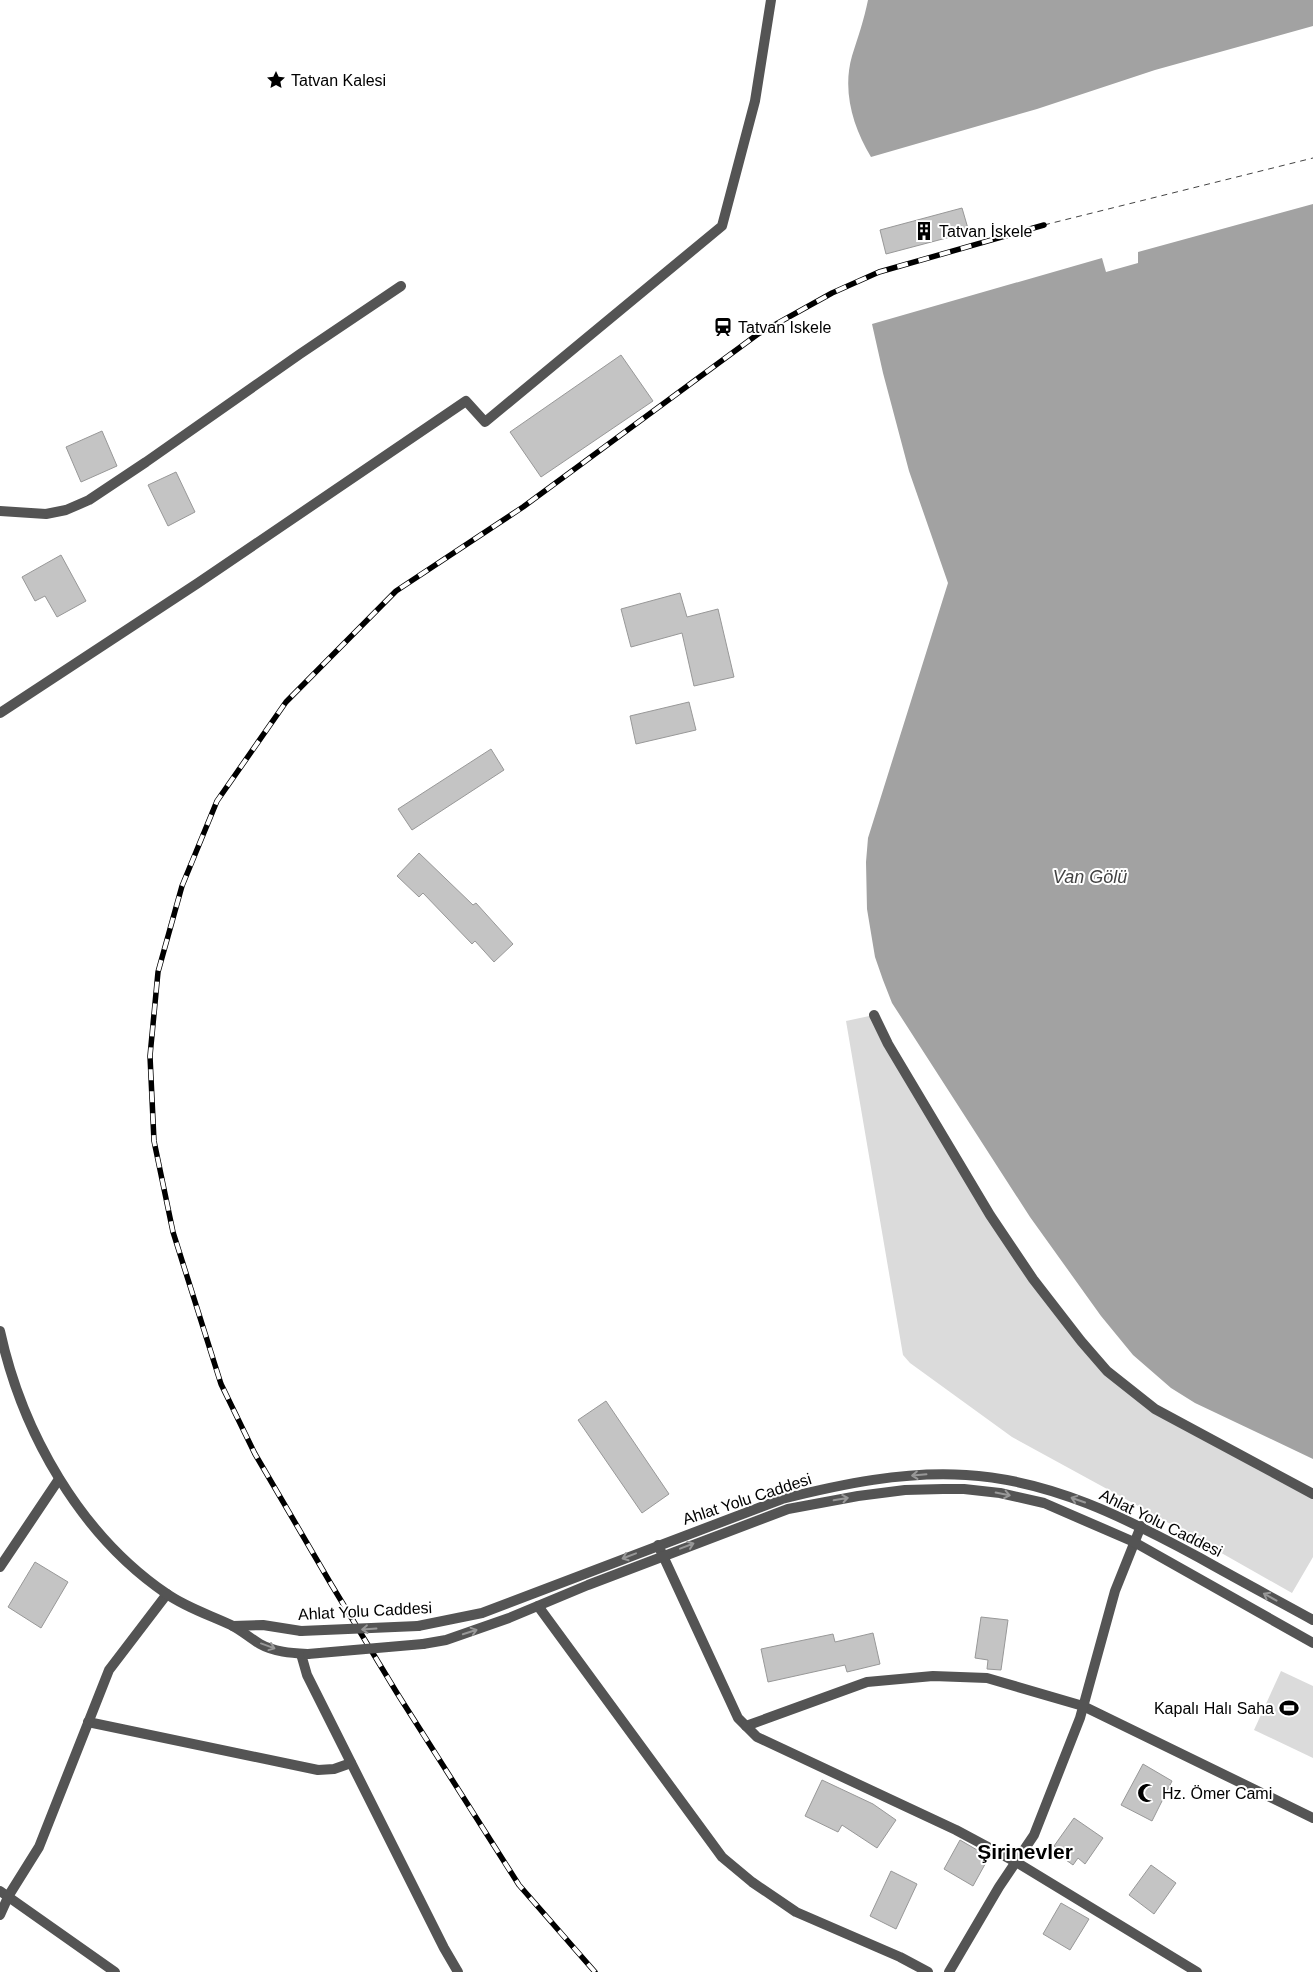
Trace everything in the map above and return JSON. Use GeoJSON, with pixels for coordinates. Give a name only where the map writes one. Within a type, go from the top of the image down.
{"type":"FeatureCollection","features":[{"type":"Feature","properties":{"kind":"street"},"geometry":{"type":"LineString","coordinates":[[0,713],[198,583],[466,401],[486,422],[722,226],[755,101],[770,0]]}},
{"type":"Feature","properties":{"kind":"street"},"geometry":{"type":"LineString","coordinates":[[0,511],[46,514],[66,510],[89,500],[401,286]]}},
{"type":"Feature","properties":{"kind":"street"},"geometry":{"type":"LineString","coordinates":[[874,1015],[898,1060],[990,1215],[1045,1295],[1107,1371],[1155,1409],[1313,1494]]}},
{"type":"Feature","properties":{"kind":"street","name":"Ahlat Yolu Caddesi"},"geometry":{"type":"LineString","coordinates":[[0,1332],[7,1361],[26,1413],[44,1453],[59,1479],[108,1543],[129,1565],[167,1594],[187,1606],[232,1626],[262,1645],[286,1652],[304,1654],[423,1644],[446,1640],[475,1631],[662,1556],[788,1510],[858,1496],[905,1490],[943,1489],[1000,1493],[1044,1503],[1134,1542],[1313,1643]]}},
{"type":"Feature","properties":{"kind":"street","name":"Ahlat Yolu Caddesi"},"geometry":{"type":"LineString","coordinates":[[232,1626],[263,1625],[301,1631],[418,1626],[482,1613],[782,1499],[874,1480],[928,1474],[966,1475],[1006,1480],[1052,1491],[1104,1509],[1141,1526],[1313,1620]]}},
{"type":"Feature","properties":{"kind":"street"},"geometry":{"type":"LineString","coordinates":[[0,1568],[59,1479]]}},
{"type":"Feature","properties":{"kind":"street"},"geometry":{"type":"LineString","coordinates":[[949,1972],[1034,1835],[1083,1706],[1115,1591],[1141,1526]]}},
{"type":"Feature","properties":{"kind":"street"},"geometry":{"type":"LineString","coordinates":[[658,1545],[738,1718],[757,1737],[956,1830],[1016,1862],[1197,1972]]}},
{"type":"Feature","properties":{"kind":"street"},"geometry":{"type":"LineString","coordinates":[[0,1915],[4,1893],[39,1847],[109,1670],[167,1594]]}},
{"type":"Feature","properties":{"kind":"street"},"geometry":{"type":"LineString","coordinates":[[538,1606],[722,1857],[752,1882],[796,1912],[928,1972]]}},
{"type":"Feature","properties":{"kind":"street"},"geometry":{"type":"LineString","coordinates":[[304,1654],[307,1675],[440,1940],[458,1972]]}},
{"type":"Feature","properties":{"kind":"street"},"geometry":{"type":"LineString","coordinates":[[746,1726],[867,1682],[933,1676],[987,1678],[1083,1706],[1313,1818]]}},
{"type":"Feature","properties":{"kind":"street"},"geometry":{"type":"LineString","coordinates":[[88,1722],[318,1770],[334,1769],[351,1762]]}},
{"type":"Feature","properties":{"kind":"street"},"geometry":{"type":"LineString","coordinates":[[4,1893],[115,1972]]}},
{"type":"Feature","properties":{"kind":"shaded area"},"geometry":{"type":"Polygon","coordinates":[[[874,1015],[927,1111],[1057,1310],[1135,1395],[1313,1494],[1313,1557],[1292,1593],[1012,1437],[910,1363],[903,1355],[846,1021],[874,1015]]]}},
{"type":"Feature","properties":{"kind":"shaded area","name":"Kapalı Halı Saha"},"geometry":{"type":"Polygon","coordinates":[[[1281,1671],[1313,1686],[1313,1758],[1254,1730],[1281,1671]]]}},
{"type":"Feature","properties":{"kind":"water"},"geometry":{"type":"Polygon","coordinates":[[[868,0],[1313,0],[1313,26],[1155,70],[1037,109],[871,157],[854,121],[848,82],[852,56],[868,0]]]}},
{"type":"Feature","properties":{"kind":"water","name":"Van Gölü"},"geometry":{"type":"Polygon","coordinates":[[[1313,204],[1313,1459],[1195,1403],[1171,1388],[1133,1355],[1101,1316],[1030,1217],[892,1003],[875,957],[867,909],[866,862],[868,838],[948,583],[909,471],[872,324],[1102,258],[1106,272],[1138,263],[1138,252],[1313,204]]]}},
{"type":"Feature","properties":{"kind":"building","name":"Tatvan İskele"},"geometry":{"type":"Polygon","coordinates":[[[962,208],[969,232],[886,254],[880,230],[962,208]]]}},
{"type":"Feature","properties":{"kind":"building"},"geometry":{"type":"Polygon","coordinates":[[[621,355],[653,401],[541,477],[510,432],[621,355]]]}},
{"type":"Feature","properties":{"kind":"building"},"geometry":{"type":"Polygon","coordinates":[[[102,431],[117,466],[81,482],[66,447],[102,431]]]}},
{"type":"Feature","properties":{"kind":"building"},"geometry":{"type":"Polygon","coordinates":[[[176,472],[195,512],[168,526],[148,485],[176,472]]]}},
{"type":"Feature","properties":{"kind":"building"},"geometry":{"type":"Polygon","coordinates":[[[61,555],[86,601],[57,617],[45,596],[35,601],[22,577],[61,555]]]}},
{"type":"Feature","properties":{"kind":"building"},"geometry":{"type":"Polygon","coordinates":[[[680,593],[687,617],[718,609],[734,677],[694,686],[682,633],[631,647],[621,609],[680,593]]]}},
{"type":"Feature","properties":{"kind":"building"},"geometry":{"type":"Polygon","coordinates":[[[689,702],[696,730],[636,744],[630,716],[689,702]]]}},
{"type":"Feature","properties":{"kind":"building"},"geometry":{"type":"Polygon","coordinates":[[[491,749],[504,770],[412,830],[398,809],[491,749]]]}},
{"type":"Feature","properties":{"kind":"building"},"geometry":{"type":"Polygon","coordinates":[[[419,853],[473,905],[476,903],[513,944],[494,962],[475,941],[472,944],[423,893],[419,897],[397,876],[419,853]]]}},
{"type":"Feature","properties":{"kind":"building"},"geometry":{"type":"Polygon","coordinates":[[[606,1401],[669,1494],[642,1513],[578,1420],[606,1401]]]}},
{"type":"Feature","properties":{"kind":"building"},"geometry":{"type":"Polygon","coordinates":[[[35,1562],[68,1582],[41,1628],[8,1607],[35,1562]]]}},
{"type":"Feature","properties":{"kind":"building"},"geometry":{"type":"Polygon","coordinates":[[[981,1617],[1008,1620],[1001,1670],[987,1669],[988,1660],[975,1658],[981,1617]]]}},
{"type":"Feature","properties":{"kind":"building"},"geometry":{"type":"Polygon","coordinates":[[[873,1633],[880,1664],[847,1672],[845,1665],[768,1682],[761,1649],[833,1634],[835,1642],[873,1633]]]}},
{"type":"Feature","properties":{"kind":"building","name":"Hz. Ömer Cami"},"geometry":{"type":"Polygon","coordinates":[[[1143,1764],[1172,1781],[1152,1821],[1121,1805],[1143,1764]]]}},
{"type":"Feature","properties":{"kind":"building"},"geometry":{"type":"Polygon","coordinates":[[[822,1780],[873,1804],[896,1820],[877,1848],[842,1825],[838,1832],[805,1816],[822,1780]]]}},
{"type":"Feature","properties":{"kind":"building"},"geometry":{"type":"Polygon","coordinates":[[[1074,1818],[1103,1838],[1085,1864],[1078,1858],[1073,1865],[1059,1855],[1062,1851],[1054,1846],[1074,1818]]]}},
{"type":"Feature","properties":{"kind":"building"},"geometry":{"type":"Polygon","coordinates":[[[960,1840],[989,1857],[973,1886],[944,1869],[960,1840]]]}},
{"type":"Feature","properties":{"kind":"building"},"geometry":{"type":"Polygon","coordinates":[[[1151,1865],[1176,1883],[1154,1914],[1129,1895],[1151,1865]]]}},
{"type":"Feature","properties":{"kind":"building"},"geometry":{"type":"Polygon","coordinates":[[[891,1871],[917,1884],[896,1929],[870,1916],[891,1871]]]}},
{"type":"Feature","properties":{"kind":"building"},"geometry":{"type":"Polygon","coordinates":[[[1061,1903],[1089,1919],[1070,1950],[1043,1934],[1061,1903]]]}},
{"type":"Feature","properties":{"kind":"ferry route"},"geometry":{"type":"LineString","coordinates":[[1044,225],[1313,158]]}},
{"type":"Feature","properties":{"kind":"railway"},"geometry":{"type":"LineString","coordinates":[[595,1972],[519,1885],[397,1693],[331,1584],[255,1454],[221,1384],[173,1232],[154,1141],[150,1056],[158,972],[182,886],[217,801],[286,702],[396,591],[523,507],[758,334],[832,293],[879,272],[1044,225]]}},
{"type":"Feature","properties":{"kind":"place","name":"Tatvan Kalesi"},"geometry":{"type":"Point","coordinates":[276,80]}},
{"type":"Feature","properties":{"kind":"place","name":"Tatvan İskele"},"geometry":{"type":"Point","coordinates":[924,231]}},
{"type":"Feature","properties":{"kind":"place","name":"Tatvan Iskele"},"geometry":{"type":"Point","coordinates":[723,327]}},
{"type":"Feature","properties":{"kind":"place","name":"Kapalı Halı Saha"},"geometry":{"type":"Point","coordinates":[1289,1708]}},
{"type":"Feature","properties":{"kind":"place","name":"Hz. Ömer Cami"},"geometry":{"type":"Point","coordinates":[1147,1793]}},
{"type":"Feature","properties":{"kind":"district","name":"Şirinevler"},"geometry":{"type":"Point","coordinates":[1025,1851]}}]}
